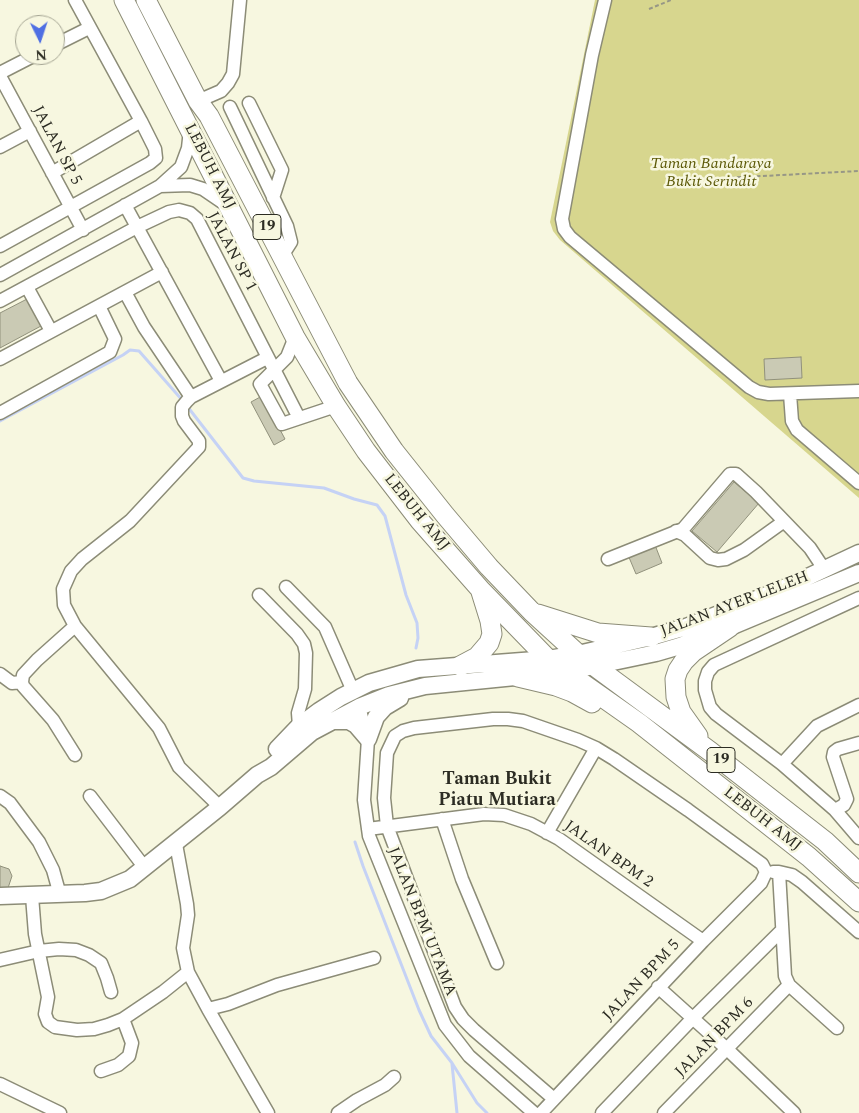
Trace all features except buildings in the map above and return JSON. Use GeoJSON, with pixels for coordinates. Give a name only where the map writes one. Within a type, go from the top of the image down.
{"type":"FeatureCollection","features":[{"type":"Feature","properties":{"kind":"highway","name":"LEBUH AMJ"},"geometry":{"type":"LineString","coordinates":[[124,0],[295,337],[336,406],[366,451],[420,521],[480,589],[548,659],[639,723],[809,856],[859,902]]}},
{"type":"Feature","properties":{"kind":"highway","name":"LEBUH AMJ"},"geometry":{"type":"LineString","coordinates":[[146,0],[198,101],[209,116],[348,384],[382,435],[458,530],[532,612],[578,654],[711,752],[825,841],[859,874]]}},
{"type":"Feature","properties":{"kind":"highway"},"geometry":{"type":"LineString","coordinates":[[460,666],[478,657],[489,643],[492,634],[480,589]]}},
{"type":"Feature","properties":{"kind":"highway"},"geometry":{"type":"LineString","coordinates":[[532,612],[598,633],[651,637]]}},
{"type":"Feature","properties":{"kind":"highway"},"geometry":{"type":"LineString","coordinates":[[711,752],[681,712],[676,697],[675,679],[684,661],[730,627]]}},
{"type":"Feature","properties":{"kind":"highway"},"geometry":{"type":"LineString","coordinates":[[518,677],[572,692],[614,714],[639,723]]}},
{"type":"Feature","properties":{"kind":"main road","name":"JALAN AYER LELEH"},"geometry":{"type":"LineString","coordinates":[[356,699],[369,683],[394,675],[418,670],[548,659],[578,654],[686,627],[782,589],[859,553]]}},
{"type":"Feature","properties":{"kind":"main road"},"geometry":{"type":"LineString","coordinates":[[807,577],[846,564],[858,577]]}},
{"type":"Feature","properties":{"kind":"main road","name":"JALAN AYER LELEH"},"geometry":{"type":"LineString","coordinates":[[356,699],[425,686],[566,672],[595,667],[680,646],[858,577]]}},
{"type":"Feature","properties":{"kind":"main road"},"geometry":{"type":"LineString","coordinates":[[326,716],[349,721],[356,725],[368,739],[376,717],[385,707],[425,686]]}},
{"type":"Feature","properties":{"kind":"main road"},"geometry":{"type":"LineString","coordinates":[[258,775],[265,761],[299,726],[326,716],[356,699]]}},
{"type":"Feature","properties":{"kind":"main road"},"geometry":{"type":"LineString","coordinates":[[0,896],[60,895],[101,891],[130,879],[176,844],[258,775],[271,767],[312,732],[326,716]]}},
{"type":"Feature","properties":{"kind":"street"},"geometry":{"type":"LineString","coordinates":[[0,246],[156,158],[155,149],[141,121],[75,0]]}},
{"type":"Feature","properties":{"kind":"street"},"geometry":{"type":"LineString","coordinates":[[198,101],[220,91],[233,74],[240,0]]}},
{"type":"Feature","properties":{"kind":"street"},"geometry":{"type":"LineString","coordinates":[[606,0],[592,55],[562,219],[564,229],[570,237],[749,387],[758,392],[790,394],[859,391]]}},
{"type":"Feature","properties":{"kind":"street"},"geometry":{"type":"LineString","coordinates":[[65,40],[90,28]]}},
{"type":"Feature","properties":{"kind":"street"},"geometry":{"type":"LineString","coordinates":[[0,75],[18,65]]}},
{"type":"Feature","properties":{"kind":"street","name":"JALAN SP 5"},"geometry":{"type":"LineString","coordinates":[[0,75],[83,230]]}},
{"type":"Feature","properties":{"kind":"street"},"geometry":{"type":"LineString","coordinates":[[249,102],[282,170],[273,198]]}},
{"type":"Feature","properties":{"kind":"street"},"geometry":{"type":"LineString","coordinates":[[230,107],[287,226],[291,242],[282,256]]}},
{"type":"Feature","properties":{"kind":"street"},"geometry":{"type":"LineString","coordinates":[[52,173],[141,121]]}},
{"type":"Feature","properties":{"kind":"street"},"geometry":{"type":"LineString","coordinates":[[0,275],[160,186],[181,166],[188,148],[190,130]]}},
{"type":"Feature","properties":{"kind":"street"},"geometry":{"type":"LineString","coordinates":[[0,147],[30,131]]}},
{"type":"Feature","properties":{"kind":"street"},"geometry":{"type":"LineString","coordinates":[[160,186],[190,185],[203,189],[229,207]]}},
{"type":"Feature","properties":{"kind":"street"},"geometry":{"type":"LineString","coordinates":[[125,205],[221,381]]}},
{"type":"Feature","properties":{"kind":"street","name":"JALAN SP 1"},"geometry":{"type":"LineString","coordinates":[[0,302],[138,226],[168,212],[179,210],[190,213],[197,219],[299,418]]}},
{"type":"Feature","properties":{"kind":"street"},"geometry":{"type":"LineString","coordinates":[[0,359],[162,272]]}},
{"type":"Feature","properties":{"kind":"street"},"geometry":{"type":"LineString","coordinates":[[27,287],[51,332]]}},
{"type":"Feature","properties":{"kind":"street"},"geometry":{"type":"LineString","coordinates":[[125,292],[187,402]]}},
{"type":"Feature","properties":{"kind":"street"},"geometry":{"type":"LineString","coordinates":[[0,413],[110,352],[115,339],[99,306]]}},
{"type":"Feature","properties":{"kind":"street"},"geometry":{"type":"LineString","coordinates":[[295,337],[287,357],[260,384],[282,424],[336,406]]}},
{"type":"Feature","properties":{"kind":"street"},"geometry":{"type":"LineString","coordinates":[[220,807],[179,767],[158,728],[75,626],[62,597],[65,581],[82,559],[130,521],[199,447],[199,441],[184,421],[181,412],[187,402],[221,381],[267,358]]}},
{"type":"Feature","properties":{"kind":"street"},"geometry":{"type":"LineString","coordinates":[[790,394],[792,421],[797,430],[859,483]]}},
{"type":"Feature","properties":{"kind":"street"},"geometry":{"type":"LineString","coordinates":[[608,559],[682,528],[730,474],[736,474],[810,548],[824,569]]}},
{"type":"Feature","properties":{"kind":"street"},"geometry":{"type":"LineString","coordinates":[[676,531],[685,535],[710,558],[718,560],[726,559],[744,550],[783,522]]}},
{"type":"Feature","properties":{"kind":"street","name":"JALAN BPM UTAMA"},"geometry":{"type":"LineString","coordinates":[[286,587],[325,627],[356,699],[368,739],[364,800],[368,829],[378,860],[445,1025],[469,1056],[534,1113]]}},
{"type":"Feature","properties":{"kind":"street"},"geometry":{"type":"LineString","coordinates":[[259,595],[304,644],[306,680],[298,713],[299,726]]}},
{"type":"Feature","properties":{"kind":"street"},"geometry":{"type":"LineString","coordinates":[[858,836],[835,810],[782,764],[716,714],[710,707],[705,690],[705,681],[708,672],[721,661],[859,598]]}},
{"type":"Feature","properties":{"kind":"street"},"geometry":{"type":"LineString","coordinates":[[75,626],[36,660],[23,675],[22,682],[23,686],[53,720],[75,755]]}},
{"type":"Feature","properties":{"kind":"street"},"geometry":{"type":"LineString","coordinates":[[0,674],[12,683],[22,682]]}},
{"type":"Feature","properties":{"kind":"street"},"geometry":{"type":"LineString","coordinates":[[782,764],[817,726],[859,705]]}},
{"type":"Feature","properties":{"kind":"street"},"geometry":{"type":"LineString","coordinates":[[554,1099],[474,1030],[455,1007],[387,826],[384,798],[387,754],[395,736],[403,731],[493,719],[508,719],[523,721],[596,748],[688,810],[762,864],[766,872],[792,875],[859,932]]}},
{"type":"Feature","properties":{"kind":"street"},"geometry":{"type":"LineString","coordinates":[[835,810],[844,805],[847,799],[833,757],[834,752],[859,743]]}},
{"type":"Feature","properties":{"kind":"street"},"geometry":{"type":"LineString","coordinates":[[547,833],[596,748]]}},
{"type":"Feature","properties":{"kind":"street"},"geometry":{"type":"LineString","coordinates":[[0,796],[10,803],[39,842],[53,870],[60,895]]}},
{"type":"Feature","properties":{"kind":"street"},"geometry":{"type":"LineString","coordinates":[[90,796],[145,868]]}},
{"type":"Feature","properties":{"kind":"street","name":"JALAN BPM 2"},"geometry":{"type":"LineString","coordinates":[[368,829],[484,814],[504,815],[531,824],[558,839],[703,940]]}},
{"type":"Feature","properties":{"kind":"street"},"geometry":{"type":"LineString","coordinates":[[442,820],[462,880],[497,963]]}},
{"type":"Feature","properties":{"kind":"street"},"geometry":{"type":"LineString","coordinates":[[176,844],[187,904],[188,915],[182,948],[188,972],[268,1113]]}},
{"type":"Feature","properties":{"kind":"street","name":"JALAN BPM 5"},"geometry":{"type":"LineString","coordinates":[[541,1113],[703,940],[762,883],[766,872]]}},
{"type":"Feature","properties":{"kind":"street"},"geometry":{"type":"LineString","coordinates":[[779,872],[785,976],[789,985],[837,1028]]}},
{"type":"Feature","properties":{"kind":"street"},"geometry":{"type":"LineString","coordinates":[[32,896],[33,923],[48,998],[45,1014],[48,1022],[55,1027],[94,1029],[123,1019],[163,992],[188,972]]}},
{"type":"Feature","properties":{"kind":"street"},"geometry":{"type":"LineString","coordinates":[[602,1113],[693,1018],[782,930]]}},
{"type":"Feature","properties":{"kind":"street"},"geometry":{"type":"LineString","coordinates":[[0,960],[39,951],[76,950],[101,963],[111,992]]}},
{"type":"Feature","properties":{"kind":"street"},"geometry":{"type":"LineString","coordinates":[[208,1009],[228,1004],[278,985],[374,958]]}},
{"type":"Feature","properties":{"kind":"street","name":"JALAN BPM 6"},"geometry":{"type":"LineString","coordinates":[[665,1113],[789,985]]}},
{"type":"Feature","properties":{"kind":"street"},"geometry":{"type":"LineString","coordinates":[[658,987],[727,1048],[794,1113]]}},
{"type":"Feature","properties":{"kind":"street"},"geometry":{"type":"LineString","coordinates":[[101,1070],[118,1065],[129,1056],[132,1043],[123,1019]]}},
{"type":"Feature","properties":{"kind":"street"},"geometry":{"type":"LineString","coordinates":[[338,1113],[385,1085],[394,1077]]}},
{"type":"Feature","properties":{"kind":"street"},"geometry":{"type":"LineString","coordinates":[[0,1084],[31,1107],[60,1113]]}},
{"type":"Feature","properties":{"kind":"path"},"geometry":{"type":"LineString","coordinates":[[649,9],[671,0]]}},
{"type":"Feature","properties":{"kind":"path"},"geometry":{"type":"LineString","coordinates":[[724,178],[859,171]]}},
{"type":"Feature","properties":{"kind":"green space","name":"Taman Bandaraya Bukit Serindit"},"geometry":{"type":"Polygon","coordinates":[[[595,0],[859,0],[859,498],[560,240],[553,231],[550,222],[595,0]]]}},
{"type":"Feature","properties":{"kind":"waterway"},"geometry":{"type":"LineString","coordinates":[[0,421],[130,350],[139,351],[183,401]]}},
{"type":"Feature","properties":{"kind":"waterway"},"geometry":{"type":"LineString","coordinates":[[187,406],[243,478],[254,481],[324,488],[377,505],[385,516],[406,595],[417,623],[418,638],[416,648]]}},
{"type":"Feature","properties":{"kind":"waterway"},"geometry":{"type":"LineString","coordinates":[[355,842],[419,1010],[431,1036],[452,1063],[477,1103],[487,1113]]}},
{"type":"Feature","properties":{"kind":"waterway"},"geometry":{"type":"LineString","coordinates":[[452,1064],[457,1113]]}},
{"type":"Feature","properties":{"kind":"district","name":"Taman Bukit Piatu Mutiara"},"geometry":{"type":"Point","coordinates":[497,790]}}]}
